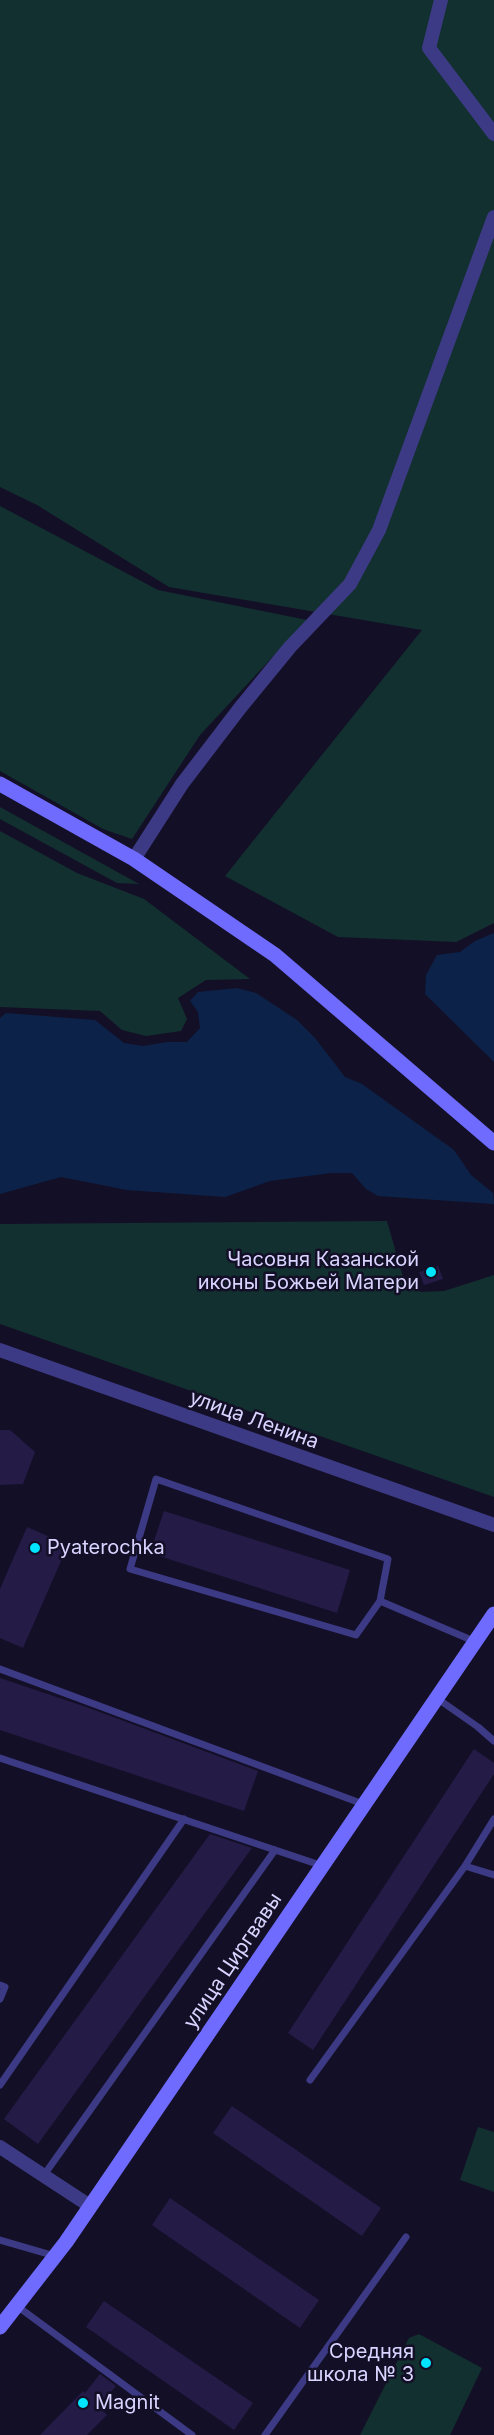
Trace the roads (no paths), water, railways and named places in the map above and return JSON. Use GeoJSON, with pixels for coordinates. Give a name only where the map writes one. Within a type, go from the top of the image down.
{"type":"FeatureCollection","features":[{"type":"Feature","properties":{"kind":"main road"},"geometry":{"type":"LineString","coordinates":[[0,784],[134,859],[275,955],[494,1143]]}},
{"type":"Feature","properties":{"kind":"main road","name":"улица Циргвавы"},"geometry":{"type":"LineString","coordinates":[[0,2326],[55,2256],[90,2206],[494,1614]]}},
{"type":"Feature","properties":{"kind":"street"},"geometry":{"type":"LineString","coordinates":[[441,0],[429,48],[494,134]]}},
{"type":"Feature","properties":{"kind":"street"},"geometry":{"type":"LineString","coordinates":[[134,859],[182,784],[240,708],[290,648],[350,584],[379,530],[494,217]]}},
{"type":"Feature","properties":{"kind":"street","name":"улица Ленина"},"geometry":{"type":"LineString","coordinates":[[0,1350],[494,1525]]}},
{"type":"Feature","properties":{"kind":"street"},"geometry":{"type":"LineString","coordinates":[[0,2146],[90,2206]]}},
{"type":"Feature","properties":{"kind":"lane"},"geometry":{"type":"LineString","coordinates":[[156,1479],[388,1559],[380,1601],[356,1635],[130,1569],[156,1479]]}},
{"type":"Feature","properties":{"kind":"lane"},"geometry":{"type":"LineString","coordinates":[[380,1601],[476,1642]]}},
{"type":"Feature","properties":{"kind":"lane"},"geometry":{"type":"LineString","coordinates":[[0,1669],[365,1805]]}},
{"type":"Feature","properties":{"kind":"lane"},"geometry":{"type":"LineString","coordinates":[[438,1699],[485,1732],[494,1741]]}},
{"type":"Feature","properties":{"kind":"lane"},"geometry":{"type":"LineString","coordinates":[[0,1758],[323,1866]]}},
{"type":"Feature","properties":{"kind":"lane"},"geometry":{"type":"LineString","coordinates":[[0,2085],[184,1820]]}},
{"type":"Feature","properties":{"kind":"lane"},"geometry":{"type":"LineString","coordinates":[[309,2080],[465,1866],[494,1820]]}},
{"type":"Feature","properties":{"kind":"lane"},"geometry":{"type":"LineString","coordinates":[[44,2175],[275,1850]]}},
{"type":"Feature","properties":{"kind":"lane"},"geometry":{"type":"LineString","coordinates":[[465,1866],[494,1875]]}},
{"type":"Feature","properties":{"kind":"lane"},"geometry":{"type":"LineString","coordinates":[[0,1985],[5,1987],[0,1999]]}},
{"type":"Feature","properties":{"kind":"lane"},"geometry":{"type":"LineString","coordinates":[[265,2435],[406,2237]]}},
{"type":"Feature","properties":{"kind":"lane"},"geometry":{"type":"LineString","coordinates":[[0,2240],[55,2256]]}},
{"type":"Feature","properties":{"kind":"lane"},"geometry":{"type":"LineString","coordinates":[[16,2306],[192,2435]]}},
{"type":"Feature","properties":{"kind":"water"},"geometry":{"type":"Polygon","coordinates":[[[494,933],[494,1062],[425,994],[426,975],[437,955],[460,952],[475,941],[494,933]]]}},
{"type":"Feature","properties":{"kind":"water"},"geometry":{"type":"Polygon","coordinates":[[[237,988],[256,993],[297,1020],[315,1038],[345,1077],[362,1084],[454,1150],[471,1175],[493,1193],[494,1204],[378,1196],[366,1189],[352,1173],[331,1173],[270,1181],[225,1197],[127,1190],[61,1177],[0,1194],[0,1018],[6,1013],[95,1020],[124,1043],[143,1046],[167,1042],[187,1042],[200,1028],[198,1012],[190,1001],[198,992],[237,988]]]}},
{"type":"Feature","properties":{"kind":"place","name":"Часовня Казанской иконы Божьей Матери"},"geometry":{"type":"Point","coordinates":[431,1272]}},
{"type":"Feature","properties":{"kind":"place","name":"Pyaterochka"},"geometry":{"type":"Point","coordinates":[35,1548]}},
{"type":"Feature","properties":{"kind":"place","name":"Средняя школа № 3"},"geometry":{"type":"Point","coordinates":[426,2363]}},
{"type":"Feature","properties":{"kind":"place","name":"Magnit"},"geometry":{"type":"Point","coordinates":[83,2403]}}]}
